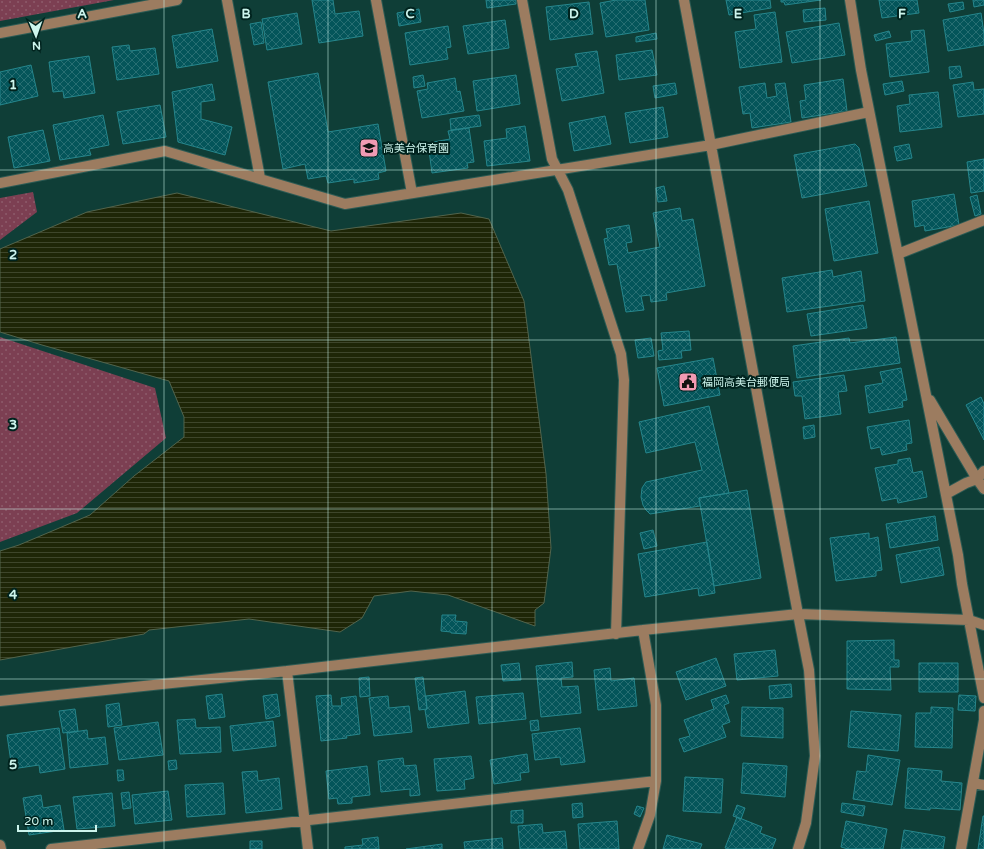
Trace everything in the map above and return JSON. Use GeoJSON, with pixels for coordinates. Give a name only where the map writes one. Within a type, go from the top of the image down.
{"type":"FeatureCollection","features":[{"type":"Feature","properties":{"kind":"street"},"geometry":{"type":"LineString","coordinates":[[0,33],[177,0]]}},
{"type":"Feature","properties":{"kind":"street"},"geometry":{"type":"LineString","coordinates":[[227,0],[260,178]]}},
{"type":"Feature","properties":{"kind":"street"},"geometry":{"type":"LineString","coordinates":[[376,0],[412,193]]}},
{"type":"Feature","properties":{"kind":"street"},"geometry":{"type":"LineString","coordinates":[[522,0],[552,159],[568,190],[621,354],[624,380],[616,634]]}},
{"type":"Feature","properties":{"kind":"street"},"geometry":{"type":"LineString","coordinates":[[684,0],[809,670],[815,756],[806,823],[798,849]]}},
{"type":"Feature","properties":{"kind":"street"},"geometry":{"type":"LineString","coordinates":[[850,0],[869,112],[958,555],[962,584],[984,698]]}},
{"type":"Feature","properties":{"kind":"street"},"geometry":{"type":"LineString","coordinates":[[0,183],[165,151],[345,204],[711,145],[869,112]]}},
{"type":"Feature","properties":{"kind":"street"},"geometry":{"type":"LineString","coordinates":[[898,254],[984,220]]}},
{"type":"Feature","properties":{"kind":"street"},"geometry":{"type":"LineString","coordinates":[[926,393],[984,490]]}},
{"type":"Feature","properties":{"kind":"street"},"geometry":{"type":"LineString","coordinates":[[946,494],[977,479],[984,471]]}},
{"type":"Feature","properties":{"kind":"street"},"geometry":{"type":"LineString","coordinates":[[0,701],[288,671],[643,630],[798,614],[969,620],[984,625]]}},
{"type":"Feature","properties":{"kind":"street"},"geometry":{"type":"LineString","coordinates":[[638,849],[650,815],[656,781],[656,705],[643,630]]}},
{"type":"Feature","properties":{"kind":"street"},"geometry":{"type":"LineString","coordinates":[[288,671],[308,849]]}},
{"type":"Feature","properties":{"kind":"street"},"geometry":{"type":"LineString","coordinates":[[961,849],[984,720],[984,711]]}},
{"type":"Feature","properties":{"kind":"street"},"geometry":{"type":"LineString","coordinates":[[51,849],[656,781]]}},
{"type":"Feature","properties":{"kind":"street"},"geometry":{"type":"LineString","coordinates":[[973,783],[984,786]]}},
{"type":"Feature","properties":{"kind":"street"},"geometry":{"type":"LineString","coordinates":[[0,845],[1,849]]}},
{"type":"Feature","properties":{"kind":"shaded area"},"geometry":{"type":"Polygon","coordinates":[[[0,0],[114,0],[0,21],[0,0]]]}},
{"type":"Feature","properties":{"kind":"shaded area"},"geometry":{"type":"Polygon","coordinates":[[[33,192],[37,212],[0,240],[0,198],[33,192]]]}},
{"type":"Feature","properties":{"kind":"shaded area"},"geometry":{"type":"Polygon","coordinates":[[[177,193],[331,231],[461,213],[489,219],[524,301],[546,474],[551,548],[544,603],[535,610],[535,626],[448,595],[411,591],[374,596],[362,618],[340,632],[249,619],[149,630],[144,634],[0,660],[0,551],[19,545],[90,515],[134,476],[184,437],[184,417],[169,381],[0,332],[0,249],[87,212],[177,193]]]}},
{"type":"Feature","properties":{"kind":"shaded area"},"geometry":{"type":"Polygon","coordinates":[[[0,337],[155,388],[166,438],[77,513],[0,542],[0,337]]]}},
{"type":"Feature","properties":{"kind":"building"},"geometry":{"type":"Polygon","coordinates":[[[312,0],[333,0],[335,14],[359,11],[363,36],[319,43],[312,0]]]}},
{"type":"Feature","properties":{"kind":"building"},"geometry":{"type":"Polygon","coordinates":[[[486,0],[516,0],[516,4],[487,8],[486,0]]]}},
{"type":"Feature","properties":{"kind":"building"},"geometry":{"type":"Polygon","coordinates":[[[616,0],[645,0],[649,30],[606,37],[600,3],[616,0]]]}},
{"type":"Feature","properties":{"kind":"building"},"geometry":{"type":"Polygon","coordinates":[[[726,0],[770,0],[771,8],[729,15],[726,0]]]}},
{"type":"Feature","properties":{"kind":"building"},"geometry":{"type":"Polygon","coordinates":[[[781,0],[821,0],[785,5],[784,2],[781,2],[781,0]]]}},
{"type":"Feature","properties":{"kind":"building"},"geometry":{"type":"Polygon","coordinates":[[[879,0],[917,0],[919,13],[882,18],[879,0]]]}},
{"type":"Feature","properties":{"kind":"building"},"geometry":{"type":"Polygon","coordinates":[[[973,0],[984,0],[984,5],[974,7],[973,0]]]}},
{"type":"Feature","properties":{"kind":"building"},"geometry":{"type":"Polygon","coordinates":[[[589,2],[593,34],[550,40],[546,7],[589,2]]]}},
{"type":"Feature","properties":{"kind":"building"},"geometry":{"type":"Polygon","coordinates":[[[963,2],[964,9],[950,12],[948,4],[963,2]]]}},
{"type":"Feature","properties":{"kind":"building"},"geometry":{"type":"Polygon","coordinates":[[[825,8],[826,20],[804,22],[803,10],[825,8]]]}},
{"type":"Feature","properties":{"kind":"building"},"geometry":{"type":"Polygon","coordinates":[[[419,9],[421,22],[399,26],[397,13],[419,9]]]}},
{"type":"Feature","properties":{"kind":"building"},"geometry":{"type":"Polygon","coordinates":[[[775,12],[782,62],[740,68],[735,32],[756,29],[754,15],[775,12]]]}},
{"type":"Feature","properties":{"kind":"building"},"geometry":{"type":"Polygon","coordinates":[[[297,13],[302,44],[267,50],[262,19],[297,13]]]}},
{"type":"Feature","properties":{"kind":"building"},"geometry":{"type":"Polygon","coordinates":[[[981,13],[984,45],[948,51],[943,20],[981,13]]]}},
{"type":"Feature","properties":{"kind":"building"},"geometry":{"type":"Polygon","coordinates":[[[505,20],[509,48],[468,54],[463,26],[505,20]]]}},
{"type":"Feature","properties":{"kind":"building"},"geometry":{"type":"Polygon","coordinates":[[[261,22],[264,43],[254,45],[250,24],[261,22]]]}},
{"type":"Feature","properties":{"kind":"building"},"geometry":{"type":"Polygon","coordinates":[[[839,23],[845,55],[792,63],[786,32],[839,23]]]}},
{"type":"Feature","properties":{"kind":"building"},"geometry":{"type":"Polygon","coordinates":[[[448,26],[451,47],[446,48],[448,59],[410,65],[405,33],[448,26]]]}},
{"type":"Feature","properties":{"kind":"building"},"geometry":{"type":"Polygon","coordinates":[[[212,29],[218,61],[177,68],[172,36],[212,29]]]}},
{"type":"Feature","properties":{"kind":"building"},"geometry":{"type":"Polygon","coordinates":[[[924,30],[929,72],[890,77],[886,44],[912,41],[911,31],[924,30]]]}},
{"type":"Feature","properties":{"kind":"building"},"geometry":{"type":"Polygon","coordinates":[[[889,31],[891,37],[876,41],[874,35],[889,31]]]}},
{"type":"Feature","properties":{"kind":"building"},"geometry":{"type":"Polygon","coordinates":[[[656,33],[657,39],[636,42],[636,37],[656,33]]]}},
{"type":"Feature","properties":{"kind":"building"},"geometry":{"type":"Polygon","coordinates":[[[129,45],[130,51],[155,48],[159,74],[117,80],[112,47],[129,45]]]}},
{"type":"Feature","properties":{"kind":"building"},"geometry":{"type":"Polygon","coordinates":[[[652,50],[657,75],[619,80],[616,55],[652,50]]]}},
{"type":"Feature","properties":{"kind":"building"},"geometry":{"type":"Polygon","coordinates":[[[597,51],[604,93],[562,101],[556,69],[578,66],[575,54],[597,51]]]}},
{"type":"Feature","properties":{"kind":"building"},"geometry":{"type":"Polygon","coordinates":[[[89,56],[95,93],[64,98],[63,91],[53,92],[49,62],[89,56]]]}},
{"type":"Feature","properties":{"kind":"building"},"geometry":{"type":"Polygon","coordinates":[[[31,65],[38,96],[0,105],[0,72],[31,65]]]}},
{"type":"Feature","properties":{"kind":"building"},"geometry":{"type":"Polygon","coordinates":[[[960,66],[962,77],[950,79],[949,67],[960,66]]]}},
{"type":"Feature","properties":{"kind":"building"},"geometry":{"type":"Polygon","coordinates":[[[318,73],[328,132],[378,124],[386,171],[378,173],[379,179],[354,183],[354,179],[328,183],[326,176],[308,179],[305,164],[283,169],[268,82],[318,73]]]}},
{"type":"Feature","properties":{"kind":"building"},"geometry":{"type":"Polygon","coordinates":[[[423,75],[425,86],[414,88],[413,77],[423,75]]]}},
{"type":"Feature","properties":{"kind":"building"},"geometry":{"type":"Polygon","coordinates":[[[516,75],[520,104],[477,111],[473,81],[516,75]]]}},
{"type":"Feature","properties":{"kind":"building"},"geometry":{"type":"Polygon","coordinates":[[[455,78],[457,92],[460,91],[464,111],[422,118],[417,91],[428,89],[427,83],[455,78]]]}},
{"type":"Feature","properties":{"kind":"building"},"geometry":{"type":"Polygon","coordinates":[[[843,79],[847,111],[802,118],[800,101],[806,100],[804,85],[843,79]]]}},
{"type":"Feature","properties":{"kind":"building"},"geometry":{"type":"Polygon","coordinates":[[[902,81],[904,91],[885,95],[883,84],[902,81]]]}},
{"type":"Feature","properties":{"kind":"building"},"geometry":{"type":"Polygon","coordinates":[[[973,82],[974,90],[984,89],[984,114],[958,117],[953,85],[973,82]]]}},
{"type":"Feature","properties":{"kind":"building"},"geometry":{"type":"Polygon","coordinates":[[[675,83],[677,94],[655,98],[653,86],[675,83]]]}},
{"type":"Feature","properties":{"kind":"building"},"geometry":{"type":"Polygon","coordinates":[[[765,83],[767,98],[777,96],[775,84],[785,83],[791,122],[752,128],[750,113],[743,114],[739,87],[765,83]]]}},
{"type":"Feature","properties":{"kind":"building"},"geometry":{"type":"Polygon","coordinates":[[[212,84],[215,100],[201,102],[201,119],[232,127],[225,155],[178,142],[172,92],[212,84]]]}},
{"type":"Feature","properties":{"kind":"building"},"geometry":{"type":"Polygon","coordinates":[[[938,92],[942,127],[900,132],[897,106],[910,104],[909,95],[938,92]]]}},
{"type":"Feature","properties":{"kind":"building"},"geometry":{"type":"Polygon","coordinates":[[[160,105],[166,137],[123,144],[117,112],[160,105]]]}},
{"type":"Feature","properties":{"kind":"building"},"geometry":{"type":"Polygon","coordinates":[[[663,107],[668,137],[630,143],[625,113],[663,107]]]}},
{"type":"Feature","properties":{"kind":"building"},"geometry":{"type":"Polygon","coordinates":[[[103,115],[109,145],[89,149],[91,155],[60,160],[53,125],[103,115]]]}},
{"type":"Feature","properties":{"kind":"building"},"geometry":{"type":"Polygon","coordinates":[[[479,115],[481,126],[451,130],[450,119],[479,115]]]}},
{"type":"Feature","properties":{"kind":"building"},"geometry":{"type":"Polygon","coordinates":[[[605,116],[611,144],[574,151],[569,123],[605,116]]]}},
{"type":"Feature","properties":{"kind":"building"},"geometry":{"type":"Polygon","coordinates":[[[525,126],[530,161],[487,166],[484,141],[507,138],[506,129],[525,126]]]}},
{"type":"Feature","properties":{"kind":"building"},"geometry":{"type":"Polygon","coordinates":[[[469,128],[474,162],[467,163],[468,168],[432,173],[428,143],[450,139],[448,131],[469,128]]]}},
{"type":"Feature","properties":{"kind":"building"},"geometry":{"type":"Polygon","coordinates":[[[43,130],[50,161],[14,168],[8,137],[43,130]]]}},
{"type":"Feature","properties":{"kind":"building"},"geometry":{"type":"Polygon","coordinates":[[[855,144],[859,148],[867,186],[802,198],[794,155],[855,144]]]}},
{"type":"Feature","properties":{"kind":"building"},"geometry":{"type":"Polygon","coordinates":[[[909,144],[912,158],[897,161],[894,147],[909,144]]]}},
{"type":"Feature","properties":{"kind":"building"},"geometry":{"type":"Polygon","coordinates":[[[984,159],[984,191],[971,193],[967,162],[984,159]]]}},
{"type":"Feature","properties":{"kind":"building"},"geometry":{"type":"Polygon","coordinates":[[[664,186],[667,201],[658,202],[656,188],[664,186]]]}},
{"type":"Feature","properties":{"kind":"building"},"geometry":{"type":"Polygon","coordinates":[[[954,194],[959,225],[925,231],[924,225],[915,227],[912,201],[954,194]]]}},
{"type":"Feature","properties":{"kind":"building"},"geometry":{"type":"Polygon","coordinates":[[[977,195],[981,214],[975,216],[970,197],[977,195]]]}},
{"type":"Feature","properties":{"kind":"building"},"geometry":{"type":"Polygon","coordinates":[[[869,201],[878,253],[834,261],[825,209],[869,201]]]}},
{"type":"Feature","properties":{"kind":"building"},"geometry":{"type":"Polygon","coordinates":[[[680,208],[682,221],[693,219],[705,286],[666,293],[667,300],[651,302],[650,295],[641,296],[644,310],[626,312],[617,264],[609,265],[604,239],[608,238],[606,229],[629,225],[632,242],[626,243],[628,253],[660,247],[653,213],[680,208]]]}},
{"type":"Feature","properties":{"kind":"building"},"geometry":{"type":"Polygon","coordinates":[[[832,270],[833,277],[861,271],[865,301],[787,312],[782,278],[832,270]]]}},
{"type":"Feature","properties":{"kind":"building"},"geometry":{"type":"Polygon","coordinates":[[[863,305],[867,328],[811,336],[807,314],[863,305]]]}},
{"type":"Feature","properties":{"kind":"building"},"geometry":{"type":"Polygon","coordinates":[[[689,331],[691,350],[681,351],[682,358],[659,360],[658,351],[663,350],[661,333],[689,331]]]}},
{"type":"Feature","properties":{"kind":"building"},"geometry":{"type":"Polygon","coordinates":[[[896,337],[900,363],[797,378],[793,346],[849,338],[850,343],[896,337]]]}},
{"type":"Feature","properties":{"kind":"building"},"geometry":{"type":"Polygon","coordinates":[[[651,338],[654,356],[638,358],[635,340],[651,338]]]}},
{"type":"Feature","properties":{"kind":"building","name":"福岡高美台郵便局"},"geometry":{"type":"Polygon","coordinates":[[[713,358],[720,395],[664,406],[657,368],[713,358]]]}},
{"type":"Feature","properties":{"kind":"building"},"geometry":{"type":"Polygon","coordinates":[[[901,368],[907,400],[902,401],[903,407],[869,413],[865,386],[883,383],[880,372],[901,368]]]}},
{"type":"Feature","properties":{"kind":"building"},"geometry":{"type":"Polygon","coordinates":[[[844,375],[847,391],[838,392],[841,414],[805,419],[802,396],[795,396],[793,382],[844,375]]]}},
{"type":"Feature","properties":{"kind":"building"},"geometry":{"type":"Polygon","coordinates":[[[981,397],[984,404],[984,440],[966,405],[981,397]]]}},
{"type":"Feature","properties":{"kind":"building"},"geometry":{"type":"Polygon","coordinates":[[[709,406],[729,493],[699,498],[700,506],[650,514],[643,505],[641,497],[642,488],[646,482],[702,470],[695,442],[646,453],[639,422],[709,406]]]}},
{"type":"Feature","properties":{"kind":"building"},"geometry":{"type":"Polygon","coordinates":[[[909,420],[912,443],[906,444],[907,450],[882,455],[880,447],[871,449],[867,427],[909,420]]]}},
{"type":"Feature","properties":{"kind":"building"},"geometry":{"type":"Polygon","coordinates":[[[814,425],[815,437],[804,439],[803,427],[814,425]]]}},
{"type":"Feature","properties":{"kind":"building"},"geometry":{"type":"Polygon","coordinates":[[[910,458],[913,473],[922,471],[927,497],[898,503],[897,498],[882,501],[875,468],[898,464],[898,460],[910,458]]]}},
{"type":"Feature","properties":{"kind":"building"},"geometry":{"type":"Polygon","coordinates":[[[747,490],[761,578],[714,586],[699,498],[747,490]]]}},
{"type":"Feature","properties":{"kind":"building"},"geometry":{"type":"Polygon","coordinates":[[[935,516],[938,540],[890,548],[886,524],[935,516]]]}},
{"type":"Feature","properties":{"kind":"building"},"geometry":{"type":"Polygon","coordinates":[[[653,530],[657,546],[644,549],[640,533],[653,530]]]}},
{"type":"Feature","properties":{"kind":"building"},"geometry":{"type":"Polygon","coordinates":[[[869,533],[869,539],[878,537],[882,570],[876,571],[876,576],[836,581],[830,538],[869,533]]]}},
{"type":"Feature","properties":{"kind":"building"},"geometry":{"type":"Polygon","coordinates":[[[707,542],[715,593],[699,596],[698,588],[645,597],[638,554],[707,542]]]}},
{"type":"Feature","properties":{"kind":"building"},"geometry":{"type":"Polygon","coordinates":[[[939,547],[944,575],[901,583],[896,555],[939,547]]]}},
{"type":"Feature","properties":{"kind":"building"},"geometry":{"type":"Polygon","coordinates":[[[442,615],[456,615],[455,621],[467,622],[466,634],[441,631],[442,615]]]}},
{"type":"Feature","properties":{"kind":"building"},"geometry":{"type":"Polygon","coordinates":[[[894,640],[894,660],[899,660],[899,667],[890,667],[891,690],[847,689],[847,641],[894,640]]]}},
{"type":"Feature","properties":{"kind":"building"},"geometry":{"type":"Polygon","coordinates":[[[775,650],[778,676],[737,680],[734,654],[775,650]]]}},
{"type":"Feature","properties":{"kind":"building"},"geometry":{"type":"Polygon","coordinates":[[[716,658],[726,686],[686,700],[676,672],[716,658]]]}},
{"type":"Feature","properties":{"kind":"building"},"geometry":{"type":"Polygon","coordinates":[[[572,662],[573,677],[561,678],[562,687],[578,686],[581,713],[541,717],[536,666],[572,662]]]}},
{"type":"Feature","properties":{"kind":"building"},"geometry":{"type":"Polygon","coordinates":[[[519,663],[521,680],[503,681],[501,665],[519,663]]]}},
{"type":"Feature","properties":{"kind":"building"},"geometry":{"type":"Polygon","coordinates":[[[919,663],[958,663],[958,692],[919,692],[919,663]]]}},
{"type":"Feature","properties":{"kind":"building"},"geometry":{"type":"Polygon","coordinates":[[[610,668],[611,681],[634,678],[637,706],[598,710],[594,670],[610,668]]]}},
{"type":"Feature","properties":{"kind":"building"},"geometry":{"type":"Polygon","coordinates":[[[369,677],[370,696],[360,697],[359,678],[369,677]]]}},
{"type":"Feature","properties":{"kind":"building"},"geometry":{"type":"Polygon","coordinates":[[[423,677],[427,709],[419,710],[415,678],[423,677]]]}},
{"type":"Feature","properties":{"kind":"building"},"geometry":{"type":"Polygon","coordinates":[[[791,684],[792,697],[770,699],[769,686],[791,684]]]}},
{"type":"Feature","properties":{"kind":"building"},"geometry":{"type":"Polygon","coordinates":[[[465,691],[469,723],[428,728],[425,710],[427,709],[426,696],[465,691]]]}},
{"type":"Feature","properties":{"kind":"building"},"geometry":{"type":"Polygon","coordinates":[[[523,693],[526,719],[479,724],[476,697],[523,693]]]}},
{"type":"Feature","properties":{"kind":"building"},"geometry":{"type":"Polygon","coordinates":[[[222,694],[225,717],[209,719],[206,696],[222,694]]]}},
{"type":"Feature","properties":{"kind":"building"},"geometry":{"type":"Polygon","coordinates":[[[277,694],[280,716],[266,719],[263,696],[277,694]]]}},
{"type":"Feature","properties":{"kind":"building"},"geometry":{"type":"Polygon","coordinates":[[[331,695],[332,706],[342,706],[341,698],[356,696],[360,734],[346,736],[347,738],[321,741],[316,696],[331,695]]]}},
{"type":"Feature","properties":{"kind":"building"},"geometry":{"type":"Polygon","coordinates":[[[726,695],[729,703],[724,705],[730,722],[722,725],[726,737],[684,752],[679,739],[690,736],[684,720],[714,709],[711,700],[726,695]]]}},
{"type":"Feature","properties":{"kind":"building"},"geometry":{"type":"Polygon","coordinates":[[[959,695],[976,696],[975,711],[958,710],[959,695]]]}},
{"type":"Feature","properties":{"kind":"building"},"geometry":{"type":"Polygon","coordinates":[[[388,696],[389,708],[409,706],[412,732],[374,736],[369,698],[388,696]]]}},
{"type":"Feature","properties":{"kind":"building"},"geometry":{"type":"Polygon","coordinates":[[[119,703],[122,725],[108,727],[106,705],[119,703]]]}},
{"type":"Feature","properties":{"kind":"building"},"geometry":{"type":"Polygon","coordinates":[[[742,707],[783,708],[783,738],[741,736],[742,707]]]}},
{"type":"Feature","properties":{"kind":"building"},"geometry":{"type":"Polygon","coordinates":[[[931,707],[953,708],[952,748],[915,747],[916,713],[931,713],[931,707]]]}},
{"type":"Feature","properties":{"kind":"building"},"geometry":{"type":"Polygon","coordinates":[[[75,709],[78,731],[63,733],[59,711],[75,709]]]}},
{"type":"Feature","properties":{"kind":"building"},"geometry":{"type":"Polygon","coordinates":[[[851,711],[901,715],[898,751],[848,747],[851,711]]]}},
{"type":"Feature","properties":{"kind":"building"},"geometry":{"type":"Polygon","coordinates":[[[195,719],[196,728],[220,727],[221,752],[180,754],[177,720],[195,719]]]}},
{"type":"Feature","properties":{"kind":"building"},"geometry":{"type":"Polygon","coordinates":[[[538,720],[539,730],[531,731],[530,721],[538,720]]]}},
{"type":"Feature","properties":{"kind":"building"},"geometry":{"type":"Polygon","coordinates":[[[273,721],[276,746],[233,751],[230,726],[273,721]]]}},
{"type":"Feature","properties":{"kind":"building"},"geometry":{"type":"Polygon","coordinates":[[[158,722],[163,755],[119,760],[114,728],[158,722]]]}},
{"type":"Feature","properties":{"kind":"building"},"geometry":{"type":"Polygon","coordinates":[[[59,728],[65,769],[40,773],[39,765],[12,769],[7,735],[59,728]]]}},
{"type":"Feature","properties":{"kind":"building"},"geometry":{"type":"Polygon","coordinates":[[[580,728],[585,762],[561,765],[560,757],[535,760],[532,734],[580,728]]]}},
{"type":"Feature","properties":{"kind":"building"},"geometry":{"type":"Polygon","coordinates":[[[87,730],[88,739],[105,737],[108,764],[70,768],[67,733],[87,730]]]}},
{"type":"Feature","properties":{"kind":"building"},"geometry":{"type":"Polygon","coordinates":[[[527,754],[529,772],[520,773],[521,780],[494,784],[490,760],[527,754]]]}},
{"type":"Feature","properties":{"kind":"building"},"geometry":{"type":"Polygon","coordinates":[[[868,755],[900,760],[892,805],[853,799],[857,771],[866,772],[868,755]]]}},
{"type":"Feature","properties":{"kind":"building"},"geometry":{"type":"Polygon","coordinates":[[[471,756],[474,778],[464,780],[465,789],[437,791],[434,759],[471,756]]]}},
{"type":"Feature","properties":{"kind":"building"},"geometry":{"type":"Polygon","coordinates":[[[403,758],[404,766],[416,765],[420,795],[410,796],[410,789],[381,792],[378,761],[403,758]]]}},
{"type":"Feature","properties":{"kind":"building"},"geometry":{"type":"Polygon","coordinates":[[[176,760],[177,769],[169,770],[168,761],[176,760]]]}},
{"type":"Feature","properties":{"kind":"building"},"geometry":{"type":"Polygon","coordinates":[[[743,763],[787,766],[785,797],[741,793],[743,763]]]}},
{"type":"Feature","properties":{"kind":"building"},"geometry":{"type":"Polygon","coordinates":[[[367,766],[370,795],[352,797],[352,803],[338,804],[337,798],[329,799],[326,771],[367,766]]]}},
{"type":"Feature","properties":{"kind":"building"},"geometry":{"type":"Polygon","coordinates":[[[908,768],[942,771],[941,781],[962,783],[960,810],[905,808],[908,768]]]}},
{"type":"Feature","properties":{"kind":"building"},"geometry":{"type":"Polygon","coordinates":[[[117,770],[123,770],[124,780],[118,781],[117,770]]]}},
{"type":"Feature","properties":{"kind":"building"},"geometry":{"type":"Polygon","coordinates":[[[257,771],[258,781],[279,778],[282,809],[246,813],[242,772],[257,771]]]}},
{"type":"Feature","properties":{"kind":"building"},"geometry":{"type":"Polygon","coordinates":[[[685,777],[723,779],[721,813],[683,811],[685,777]]]}},
{"type":"Feature","properties":{"kind":"building"},"geometry":{"type":"Polygon","coordinates":[[[223,783],[225,814],[187,817],[185,785],[223,783]]]}},
{"type":"Feature","properties":{"kind":"building"},"geometry":{"type":"Polygon","coordinates":[[[168,791],[172,820],[135,824],[132,795],[168,791]]]}},
{"type":"Feature","properties":{"kind":"building"},"geometry":{"type":"Polygon","coordinates":[[[129,792],[131,808],[123,809],[121,793],[129,792]]]}},
{"type":"Feature","properties":{"kind":"building"},"geometry":{"type":"Polygon","coordinates":[[[112,793],[115,826],[77,829],[73,797],[112,793]]]}},
{"type":"Feature","properties":{"kind":"building"},"geometry":{"type":"Polygon","coordinates":[[[41,795],[43,808],[60,805],[64,830],[29,835],[23,798],[41,795]]]}},
{"type":"Feature","properties":{"kind":"building"},"geometry":{"type":"Polygon","coordinates":[[[582,803],[583,817],[573,818],[572,804],[582,803]]]}},
{"type":"Feature","properties":{"kind":"building"},"geometry":{"type":"Polygon","coordinates":[[[842,803],[865,806],[863,816],[841,812],[842,803]]]}},
{"type":"Feature","properties":{"kind":"building"},"geometry":{"type":"Polygon","coordinates":[[[737,805],[745,808],[741,819],[733,816],[737,805]]]}},
{"type":"Feature","properties":{"kind":"building"},"geometry":{"type":"Polygon","coordinates":[[[637,806],[644,808],[640,817],[634,814],[637,806]]]}},
{"type":"Feature","properties":{"kind":"building"},"geometry":{"type":"Polygon","coordinates":[[[523,810],[523,823],[511,823],[511,811],[523,810]]]}},
{"type":"Feature","properties":{"kind":"building"},"geometry":{"type":"Polygon","coordinates":[[[983,816],[984,849],[978,849],[983,816]]]}},
{"type":"Feature","properties":{"kind":"building"},"geometry":{"type":"Polygon","coordinates":[[[737,817],[762,827],[760,833],[776,839],[772,849],[725,848],[737,817]]]}},
{"type":"Feature","properties":{"kind":"building"},"geometry":{"type":"Polygon","coordinates":[[[617,821],[619,849],[580,849],[578,824],[617,821]]]}},
{"type":"Feature","properties":{"kind":"building"},"geometry":{"type":"Polygon","coordinates":[[[846,821],[887,829],[883,849],[848,849],[841,847],[846,821]]]}},
{"type":"Feature","properties":{"kind":"building"},"geometry":{"type":"Polygon","coordinates":[[[542,824],[543,833],[565,831],[567,849],[520,849],[518,826],[542,824]]]}},
{"type":"Feature","properties":{"kind":"building"},"geometry":{"type":"Polygon","coordinates":[[[904,830],[945,837],[943,849],[901,849],[904,830]]]}},
{"type":"Feature","properties":{"kind":"building"},"geometry":{"type":"Polygon","coordinates":[[[667,835],[702,844],[700,849],[663,849],[667,835]]]}},
{"type":"Feature","properties":{"kind":"building"},"geometry":{"type":"Polygon","coordinates":[[[378,837],[379,849],[345,849],[345,847],[363,845],[362,839],[378,837]]]}},
{"type":"Feature","properties":{"kind":"building"},"geometry":{"type":"Polygon","coordinates":[[[502,838],[503,849],[465,849],[464,842],[502,838]]]}},
{"type":"Feature","properties":{"kind":"building"},"geometry":{"type":"Polygon","coordinates":[[[250,841],[262,841],[262,849],[250,849],[250,841]]]}},
{"type":"Feature","properties":{"kind":"building"},"geometry":{"type":"Polygon","coordinates":[[[442,844],[442,849],[406,849],[442,844]]]}},
{"type":"Feature","properties":{"kind":"place","name":"高美台保育園"},"geometry":{"type":"Point","coordinates":[369,148]}},
{"type":"Feature","properties":{"kind":"place","name":"福岡高美台郵便局"},"geometry":{"type":"Point","coordinates":[688,382]}}]}
